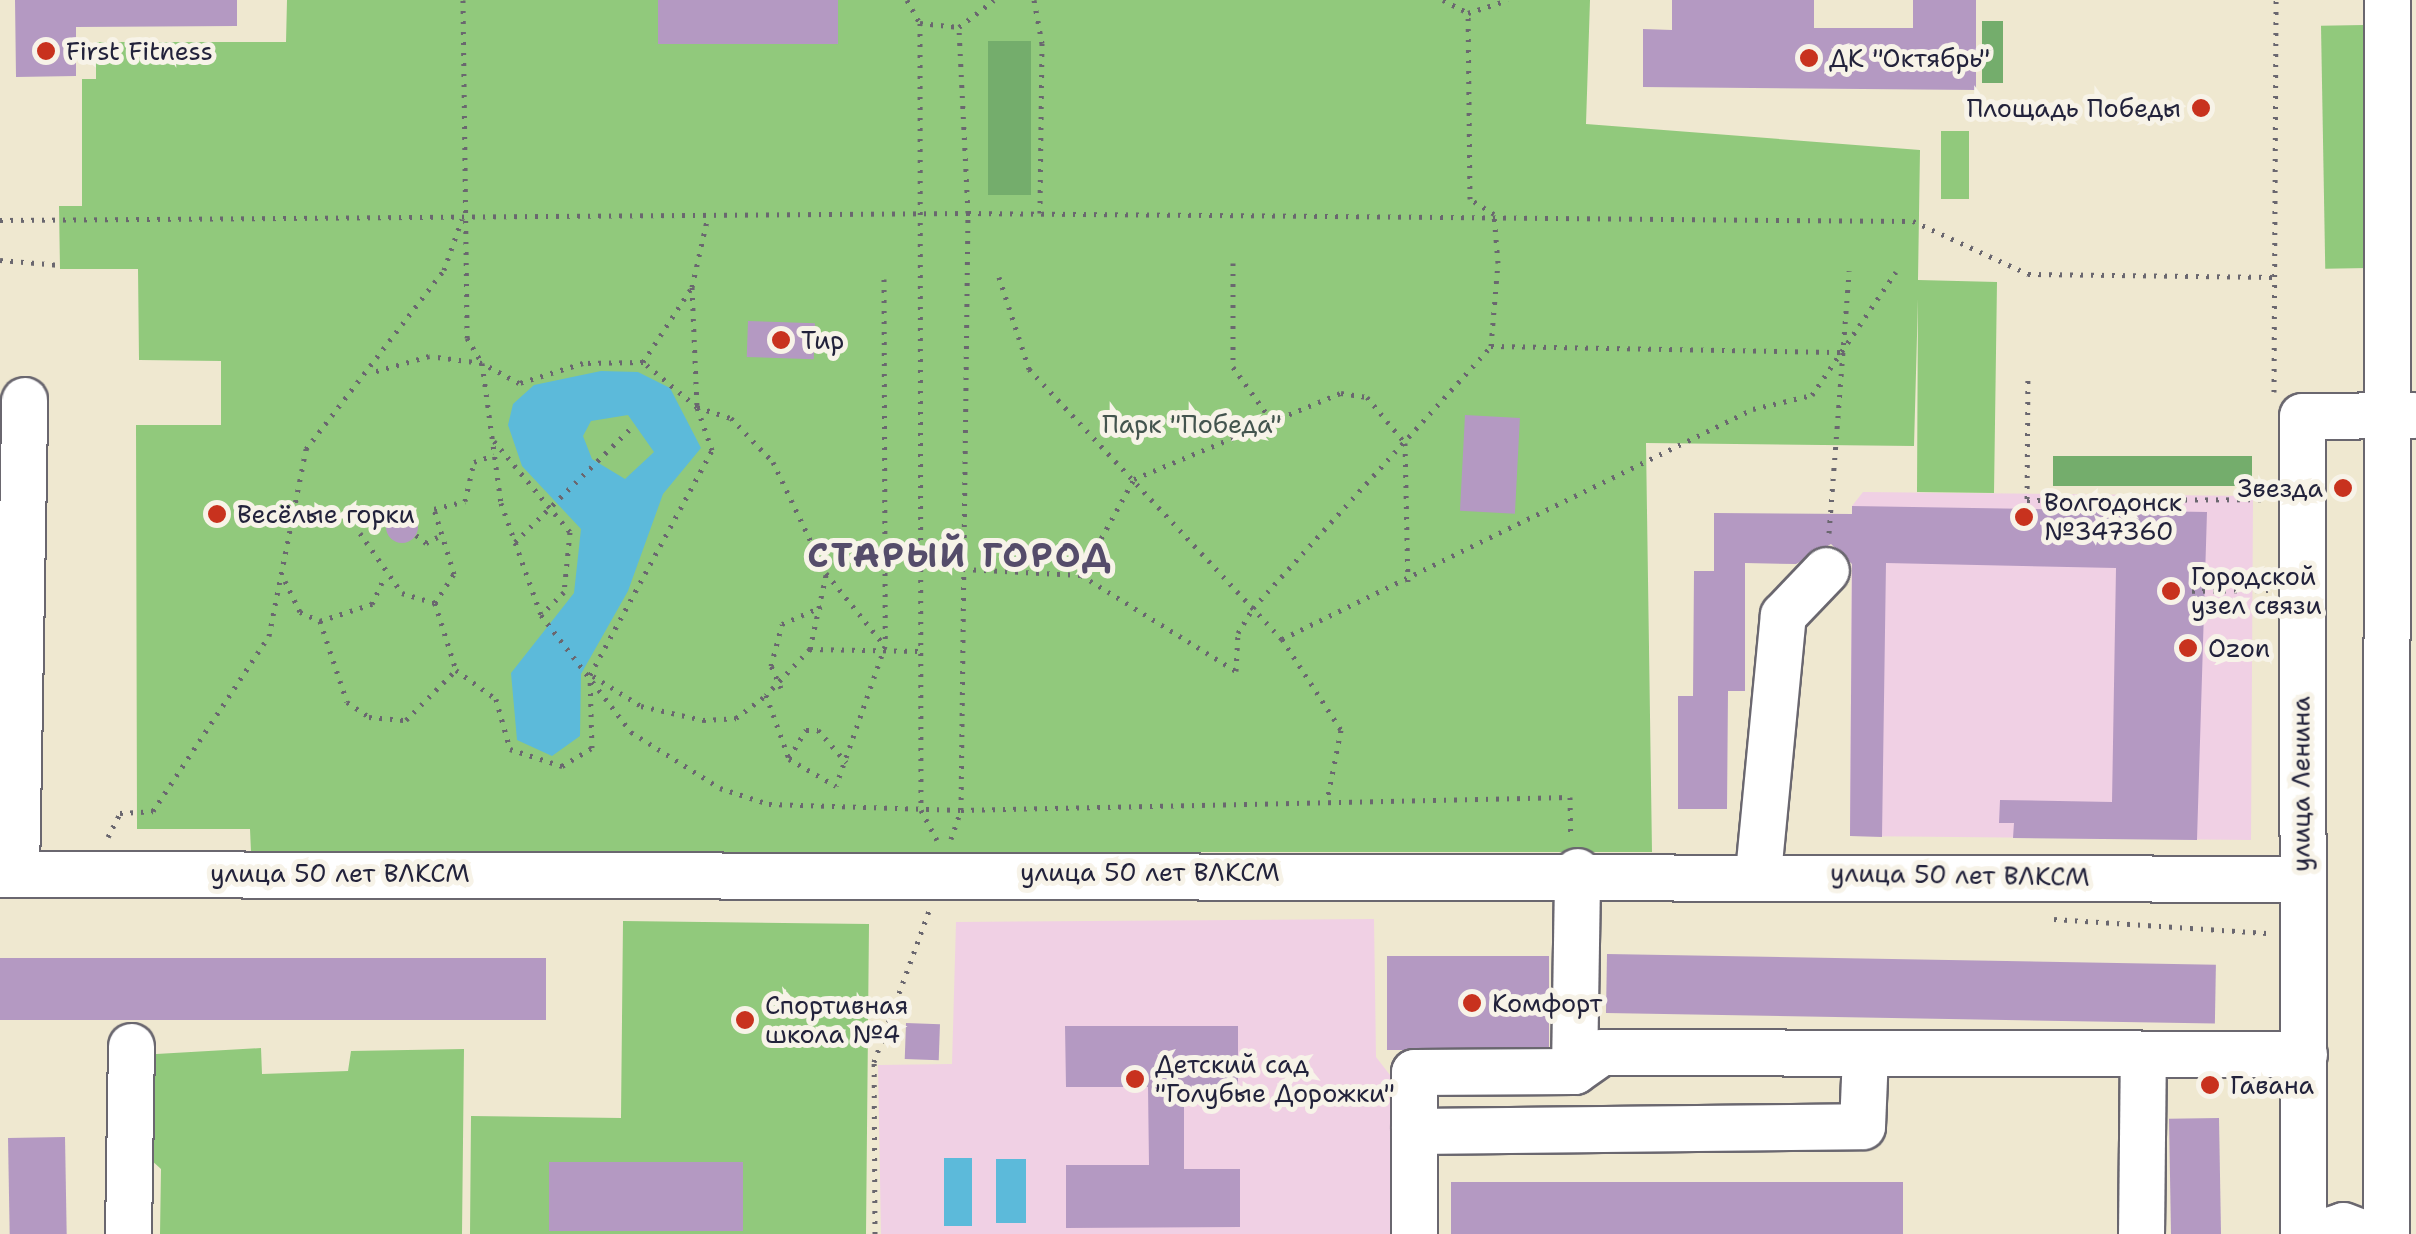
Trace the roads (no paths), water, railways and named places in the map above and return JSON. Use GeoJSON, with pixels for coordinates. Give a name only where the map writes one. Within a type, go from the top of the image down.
{"type":"FeatureCollection","features":[{"type":"Feature","properties":{"kind":"street"},"geometry":{"type":"LineString","coordinates":[[2386,1234],[2401,1048],[2400,415],[2387,0]]}},
{"type":"Feature","properties":{"kind":"street"},"geometry":{"type":"LineString","coordinates":[[8,874],[24,400]]}},
{"type":"Feature","properties":{"kind":"street","name":"улица Ленина"},"geometry":{"type":"LineString","coordinates":[[2304,1234],[2300,879],[2302,416],[2400,415]]}},
{"type":"Feature","properties":{"kind":"street"},"geometry":{"type":"LineString","coordinates":[[1758,873],[1783,615],[1826,570]]}},
{"type":"Feature","properties":{"kind":"street"},"geometry":{"type":"LineString","coordinates":[[1574,1071],[1577,871]]}},
{"type":"Feature","properties":{"kind":"street","name":"улица 50 лет ВЛКСМ"},"geometry":{"type":"LineString","coordinates":[[8,874],[1577,871],[2300,879]]}},
{"type":"Feature","properties":{"kind":"street"},"geometry":{"type":"LineString","coordinates":[[128,1234],[131,1046]]}},
{"type":"Feature","properties":{"kind":"street"},"geometry":{"type":"LineString","coordinates":[[1414,1234],[1414,1072],[1574,1071],[1601,1052],[2143,1057],[2304,1054]]}},
{"type":"Feature","properties":{"kind":"street"},"geometry":{"type":"LineString","coordinates":[[1414,1131],[1862,1126],[1865,1054]]}},
{"type":"Feature","properties":{"kind":"street"},"geometry":{"type":"LineString","coordinates":[[2140,1234],[2143,1057]]}},
{"type":"Feature","properties":{"kind":"street"},"geometry":{"type":"LineString","coordinates":[[2316,1234],[2342,1225],[2366,1234]]}},
{"type":"Feature","properties":{"kind":"water"},"geometry":{"type":"Polygon","coordinates":[[[601,371],[638,372],[670,388],[701,448],[663,494],[628,591],[581,674],[580,736],[552,756],[517,740],[511,673],[574,593],[581,529],[522,466],[508,425],[513,404],[534,385],[601,371]],[[628,415],[591,421],[583,436],[592,459],[625,479],[654,452],[628,415]]]}},
{"type":"Feature","properties":{"kind":"water"},"geometry":{"type":"Polygon","coordinates":[[[944,1158],[972,1158],[972,1226],[944,1226],[944,1158]]]}},
{"type":"Feature","properties":{"kind":"water"},"geometry":{"type":"Polygon","coordinates":[[[996,1159],[1026,1159],[1026,1223],[996,1223],[996,1159]]]}},
{"type":"Feature","properties":{"kind":"place","name":"First Fitness"},"geometry":{"type":"Point","coordinates":[46,51]}},
{"type":"Feature","properties":{"kind":"place","name":"ДК \"Октябрь\""},"geometry":{"type":"Point","coordinates":[1809,58]}},
{"type":"Feature","properties":{"kind":"place","name":"Площадь Победы"},"geometry":{"type":"Point","coordinates":[2201,108]}},
{"type":"Feature","properties":{"kind":"place","name":"Тир"},"geometry":{"type":"Point","coordinates":[781,340]}},
{"type":"Feature","properties":{"kind":"place","name":"Звезда"},"geometry":{"type":"Point","coordinates":[2343,488]}},
{"type":"Feature","properties":{"kind":"place","name":"Весёлые горки"},"geometry":{"type":"Point","coordinates":[217,514]}},
{"type":"Feature","properties":{"kind":"place","name":"Волгодонск №347360"},"geometry":{"type":"Point","coordinates":[2024,517]}},
{"type":"Feature","properties":{"kind":"place","name":"Городской узел связи"},"geometry":{"type":"Point","coordinates":[2171,591]}},
{"type":"Feature","properties":{"kind":"place","name":"Ozon"},"geometry":{"type":"Point","coordinates":[2188,648]}},
{"type":"Feature","properties":{"kind":"place","name":"Комфорт"},"geometry":{"type":"Point","coordinates":[1472,1003]}},
{"type":"Feature","properties":{"kind":"place","name":"Спортивная школа №4"},"geometry":{"type":"Point","coordinates":[745,1020]}},
{"type":"Feature","properties":{"kind":"place","name":"Детский сад \"Голубые Дорожки\""},"geometry":{"type":"Point","coordinates":[1135,1079]}},
{"type":"Feature","properties":{"kind":"place","name":"Гавана"},"geometry":{"type":"Point","coordinates":[2210,1085]}},
{"type":"Feature","properties":{"kind":"district","name":"СТАРЫЙ ГОРОД"},"geometry":{"type":"Point","coordinates":[960,555]}},
{"type":"Feature","properties":{"kind":"park label","name":"Парк \"Победа\""},"geometry":{"type":"Point","coordinates":[1192,424]}}]}
